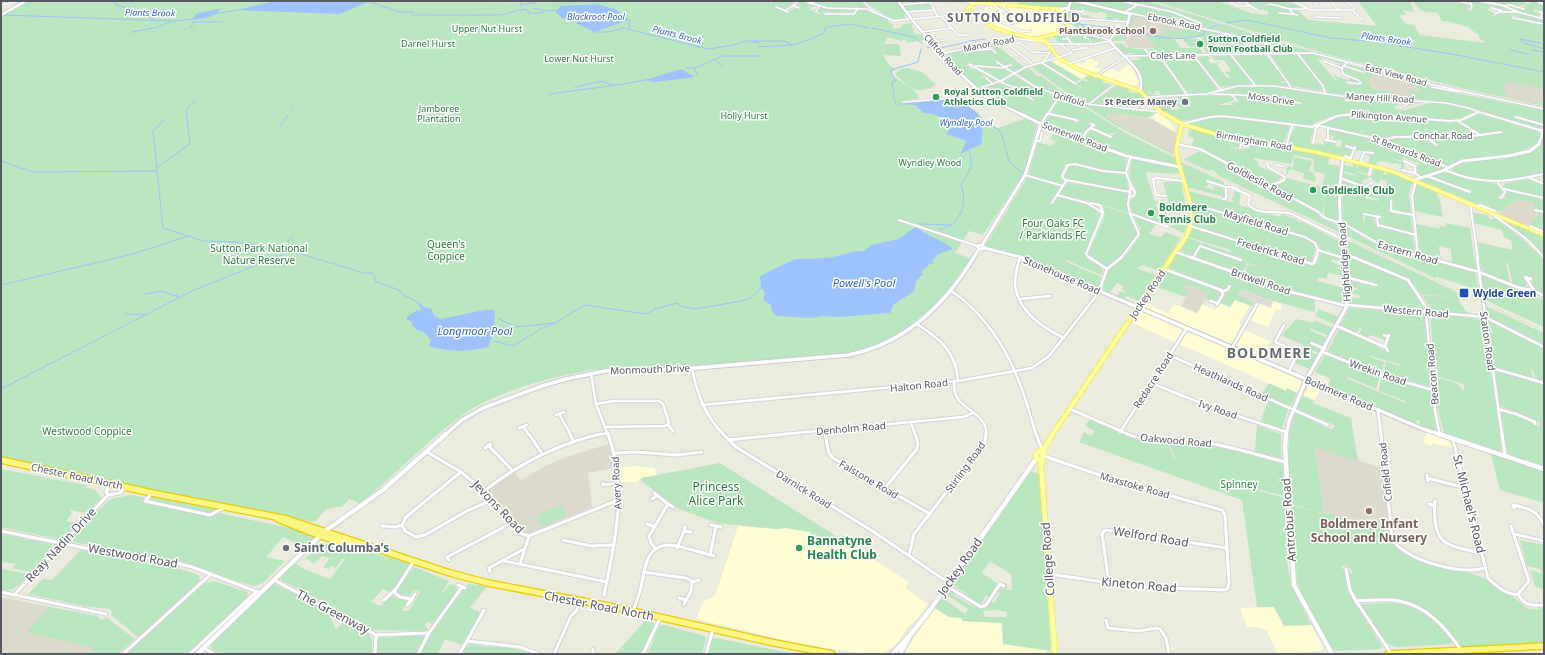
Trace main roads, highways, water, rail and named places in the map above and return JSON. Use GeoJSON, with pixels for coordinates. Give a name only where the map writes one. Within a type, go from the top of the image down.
{"type":"FeatureCollection","features":[{"type":"Feature","properties":{"kind":"highway","name":"Chester Road North"},"geometry":{"type":"LineString","coordinates":[[1,460],[277,519],[284,523],[323,533],[355,545],[370,546],[414,561],[492,584],[832,654]]}},
{"type":"Feature","properties":{"kind":"highway"},"geometry":{"type":"LineString","coordinates":[[1388,654],[1544,646]]}},
{"type":"Feature","properties":{"kind":"main road"},"geometry":{"type":"LineString","coordinates":[[988,1],[990,6]]}},
{"type":"Feature","properties":{"kind":"main road"},"geometry":{"type":"LineString","coordinates":[[988,1],[1006,6],[1057,9],[1068,16],[1069,29],[1067,31],[1038,40],[996,30],[972,13],[968,8],[971,3],[981,3],[988,1]]}},
{"type":"Feature","properties":{"kind":"main road"},"geometry":{"type":"LineString","coordinates":[[981,3],[990,6],[998,4]]}},
{"type":"Feature","properties":{"kind":"main road","name":"Birmingham Road"},"geometry":{"type":"LineString","coordinates":[[1038,40],[1047,44],[1059,58],[1068,64],[1095,77],[1140,91],[1161,112],[1182,124],[1204,132],[1242,140],[1344,157],[1415,180],[1544,233]]}},
{"type":"Feature","properties":{"kind":"main road","name":"Jockey Road"},"geometry":{"type":"LineString","coordinates":[[1041,456],[1070,409],[1187,234],[1191,220],[1177,154],[1177,144],[1182,124]]}},
{"type":"Feature","properties":{"kind":"main road","name":"College Road"},"geometry":{"type":"LineString","coordinates":[[1041,456],[1055,654]]}},
{"type":"Feature","properties":{"kind":"water"},"geometry":{"type":"Polygon","coordinates":[[[271,1],[370,1],[340,14],[237,10],[271,1]]]}},
{"type":"Feature","properties":{"kind":"water","name":"Blackroot Pool"},"geometry":{"type":"Polygon","coordinates":[[[596,4],[615,9],[629,20],[594,32],[572,21],[562,18],[555,11],[561,6],[596,4]]]}},
{"type":"Feature","properties":{"kind":"water"},"geometry":{"type":"Polygon","coordinates":[[[224,8],[218,10],[219,13],[206,18],[192,20],[198,13],[224,8]]]}},
{"type":"Feature","properties":{"kind":"water"},"geometry":{"type":"Polygon","coordinates":[[[681,69],[695,77],[654,82],[645,80],[681,69]]]}},
{"type":"Feature","properties":{"kind":"water","name":"Wyndley Pool"},"geometry":{"type":"Polygon","coordinates":[[[949,99],[960,102],[975,111],[983,125],[982,144],[960,154],[967,141],[946,134],[952,127],[945,121],[936,115],[923,113],[916,105],[898,104],[949,99]]]}},
{"type":"Feature","properties":{"kind":"water","name":"Powell's Pool"},"geometry":{"type":"Polygon","coordinates":[[[917,227],[921,231],[950,246],[952,249],[937,255],[932,261],[934,262],[933,264],[931,263],[921,272],[923,274],[916,281],[914,291],[893,305],[890,313],[839,317],[822,316],[811,318],[776,316],[771,309],[771,305],[763,300],[765,292],[761,288],[760,276],[795,259],[829,258],[857,251],[864,251],[871,245],[899,239],[917,227]]]}},
{"type":"Feature","properties":{"kind":"water","name":"Longmoor Pool"},"geometry":{"type":"Polygon","coordinates":[[[417,302],[423,307],[431,309],[435,317],[441,319],[485,310],[495,310],[494,332],[488,347],[458,351],[429,346],[431,341],[427,335],[422,331],[417,330],[412,325],[411,321],[407,320],[407,317],[417,310],[422,311],[417,302]]]}},
{"type":"Feature","properties":{"kind":"waterway"},"geometry":{"type":"LineString","coordinates":[[116,1],[115,4],[153,18],[151,19]]}},
{"type":"Feature","properties":{"kind":"waterway"},"geometry":{"type":"LineString","coordinates":[[522,1],[520,5],[531,4]]}},
{"type":"Feature","properties":{"kind":"waterway"},"geometry":{"type":"LineString","coordinates":[[527,1],[536,4]]}},
{"type":"Feature","properties":{"kind":"waterway","name":"Plants Brook"},"geometry":{"type":"LineString","coordinates":[[372,3],[400,12],[413,12]]}},
{"type":"Feature","properties":{"kind":"waterway","name":"Plants Brook"},"geometry":{"type":"LineString","coordinates":[[534,8],[544,11]]}},
{"type":"Feature","properties":{"kind":"waterway","name":"Plants Brook"},"geometry":{"type":"LineString","coordinates":[[412,15],[500,15],[525,9],[528,10],[528,13],[543,13],[544,11]]}},
{"type":"Feature","properties":{"kind":"waterway","name":"Plants Brook"},"geometry":{"type":"LineString","coordinates":[[219,13],[238,10]]}},
{"type":"Feature","properties":{"kind":"waterway","name":"Plants Brook"},"geometry":{"type":"LineString","coordinates":[[544,11],[555,10]]}},
{"type":"Feature","properties":{"kind":"waterway","name":"Plants Brook"},"geometry":{"type":"LineString","coordinates":[[4,15],[174,21],[193,19]]}},
{"type":"Feature","properties":{"kind":"waterway"},"geometry":{"type":"LineString","coordinates":[[629,20],[631,21],[629,23],[630,29]]}},
{"type":"Feature","properties":{"kind":"waterway","name":"Plants Brook"},"geometry":{"type":"LineString","coordinates":[[1227,23],[1247,20],[1331,38],[1378,42],[1457,55],[1544,72]]}},
{"type":"Feature","properties":{"kind":"waterway"},"geometry":{"type":"LineString","coordinates":[[132,32],[158,27],[170,22]]}},
{"type":"Feature","properties":{"kind":"waterway"},"geometry":{"type":"LineString","coordinates":[[190,28],[194,22]]}},
{"type":"Feature","properties":{"kind":"waterway"},"geometry":{"type":"LineString","coordinates":[[194,22],[222,22]]}},
{"type":"Feature","properties":{"kind":"waterway","name":"Plants Brook"},"geometry":{"type":"LineString","coordinates":[[1064,30],[1066,28],[1063,22],[1065,22]]}},
{"type":"Feature","properties":{"kind":"waterway","name":"Plants Brook"},"geometry":{"type":"LineString","coordinates":[[1070,23],[1123,29]]}},
{"type":"Feature","properties":{"kind":"waterway","name":"Plants Brook"},"geometry":{"type":"LineString","coordinates":[[792,45],[809,40],[824,33],[826,27],[850,24],[869,28]]}},
{"type":"Feature","properties":{"kind":"waterway","name":"Plants Brook"},"geometry":{"type":"LineString","coordinates":[[1207,28],[1220,24]]}},
{"type":"Feature","properties":{"kind":"waterway","name":"Plants Brook"},"geometry":{"type":"LineString","coordinates":[[595,32],[608,32],[623,28],[708,49],[734,45],[745,41],[784,41],[792,45]]}},
{"type":"Feature","properties":{"kind":"waterway","name":"Plants Brook"},"geometry":{"type":"LineString","coordinates":[[872,28],[914,37],[923,44]]}},
{"type":"Feature","properties":{"kind":"waterway","name":"Plants Brook"},"geometry":{"type":"LineString","coordinates":[[1127,30],[1166,38],[1195,37],[1204,34],[1205,30]]}},
{"type":"Feature","properties":{"kind":"waterway","name":"Plants Brook"},"geometry":{"type":"LineString","coordinates":[[969,41],[986,39]]}},
{"type":"Feature","properties":{"kind":"waterway"},"geometry":{"type":"LineString","coordinates":[[1541,43],[1520,39],[1525,43],[1544,49]]}},
{"type":"Feature","properties":{"kind":"waterway","name":"Plants Brook"},"geometry":{"type":"LineString","coordinates":[[751,42],[759,43]]}},
{"type":"Feature","properties":{"kind":"waterway","name":"Plants Brook"},"geometry":{"type":"LineString","coordinates":[[927,47],[936,49],[967,42]]}},
{"type":"Feature","properties":{"kind":"waterway"},"geometry":{"type":"LineString","coordinates":[[758,47],[792,45]]}},
{"type":"Feature","properties":{"kind":"waterway"},"geometry":{"type":"LineString","coordinates":[[898,106],[895,103],[892,82],[896,81],[891,73],[891,70],[918,62],[921,49]]}},
{"type":"Feature","properties":{"kind":"waterway"},"geometry":{"type":"LineString","coordinates":[[1510,50],[1528,54]]}},
{"type":"Feature","properties":{"kind":"waterway"},"geometry":{"type":"LineString","coordinates":[[1532,50],[1544,52]]}},
{"type":"Feature","properties":{"kind":"waterway"},"geometry":{"type":"LineString","coordinates":[[715,59],[722,56],[760,56]]}},
{"type":"Feature","properties":{"kind":"waterway"},"geometry":{"type":"LineString","coordinates":[[686,68],[695,68],[715,59]]}},
{"type":"Feature","properties":{"kind":"waterway"},"geometry":{"type":"LineString","coordinates":[[715,59],[722,66]]}},
{"type":"Feature","properties":{"kind":"waterway"},"geometry":{"type":"LineString","coordinates":[[694,69],[698,75]]}},
{"type":"Feature","properties":{"kind":"waterway"},"geometry":{"type":"LineString","coordinates":[[618,85],[645,80]]}},
{"type":"Feature","properties":{"kind":"waterway"},"geometry":{"type":"LineString","coordinates":[[575,87],[603,81],[612,85]]}},
{"type":"Feature","properties":{"kind":"waterway"},"geometry":{"type":"LineString","coordinates":[[550,94],[617,85]]}},
{"type":"Feature","properties":{"kind":"waterway"},"geometry":{"type":"LineString","coordinates":[[157,167],[190,144],[186,110],[194,101]]}},
{"type":"Feature","properties":{"kind":"waterway"},"geometry":{"type":"LineString","coordinates":[[280,127],[288,115]]}},
{"type":"Feature","properties":{"kind":"waterway"},"geometry":{"type":"LineString","coordinates":[[980,119],[999,130],[1003,138],[1009,162],[1022,173]]}},
{"type":"Feature","properties":{"kind":"waterway"},"geometry":{"type":"LineString","coordinates":[[157,167],[153,131],[164,120]]}},
{"type":"Feature","properties":{"kind":"waterway"},"geometry":{"type":"LineString","coordinates":[[919,224],[952,225],[959,216],[964,201],[961,184],[967,176],[971,164],[969,150]]}},
{"type":"Feature","properties":{"kind":"waterway"},"geometry":{"type":"LineString","coordinates":[[1,161],[33,172],[157,171],[163,228],[189,236]]}},
{"type":"Feature","properties":{"kind":"waterway"},"geometry":{"type":"LineString","coordinates":[[939,230],[951,225]]}},
{"type":"Feature","properties":{"kind":"waterway"},"geometry":{"type":"LineString","coordinates":[[1,285],[129,255],[189,236]]}},
{"type":"Feature","properties":{"kind":"waterway"},"geometry":{"type":"LineString","coordinates":[[189,236],[204,241],[235,242],[285,249],[364,273],[373,273],[376,282],[399,290],[402,294],[417,302]]}},
{"type":"Feature","properties":{"kind":"waterway"},"geometry":{"type":"LineString","coordinates":[[282,248],[292,237]]}},
{"type":"Feature","properties":{"kind":"waterway"},"geometry":{"type":"LineString","coordinates":[[1,389],[192,291],[291,251]]}},
{"type":"Feature","properties":{"kind":"waterway"},"geometry":{"type":"LineString","coordinates":[[499,319],[516,327],[555,323],[585,305],[646,314],[658,308],[678,303],[681,306],[695,309],[742,301],[751,298],[761,288]]}},
{"type":"Feature","properties":{"kind":"waterway"},"geometry":{"type":"LineString","coordinates":[[144,294],[162,291],[179,297]]}},
{"type":"Feature","properties":{"kind":"waterway"},"geometry":{"type":"LineString","coordinates":[[126,314],[145,315]]}},
{"type":"Feature","properties":{"kind":"waterway"},"geometry":{"type":"LineString","coordinates":[[494,341],[513,346],[544,327],[553,324]]}},
{"type":"Feature","properties":{"kind":"tunnel"},"geometry":{"type":"LineString","coordinates":[[1014,14],[1024,13]]}},
{"type":"Feature","properties":{"kind":"railway"},"geometry":{"type":"LineString","coordinates":[[1,42],[597,1]]}},
{"type":"Feature","properties":{"kind":"railway"},"geometry":{"type":"LineString","coordinates":[[948,1],[951,8],[960,16],[1091,111],[1125,133],[1544,331]]}},
{"type":"Feature","properties":{"kind":"railway"},"geometry":{"type":"LineString","coordinates":[[1151,1],[1350,62],[1447,86],[1544,107]]}},
{"type":"Feature","properties":{"kind":"place","name":"Plantsbrook School"},"geometry":{"type":"Point","coordinates":[1153,31]}},
{"type":"Feature","properties":{"kind":"place","name":"Sutton Coldfield Town Football Club"},"geometry":{"type":"Point","coordinates":[1200,44]}},
{"type":"Feature","properties":{"kind":"place","name":"Royal Sutton Coldfield Athletics Club"},"geometry":{"type":"Point","coordinates":[936,97]}},
{"type":"Feature","properties":{"kind":"place","name":"St Peters Maney"},"geometry":{"type":"Point","coordinates":[1185,102]}},
{"type":"Feature","properties":{"kind":"place","name":"Goldieslie Club"},"geometry":{"type":"Point","coordinates":[1313,190]}},
{"type":"Feature","properties":{"kind":"place","name":"Boldmere Tennis Club"},"geometry":{"type":"Point","coordinates":[1151,213]}},
{"type":"Feature","properties":{"kind":"place","name":"Wylde Green"},"geometry":{"type":"Point","coordinates":[1464,293]}},
{"type":"Feature","properties":{"kind":"place","name":"Boldmere Infant School and Nursery"},"geometry":{"type":"Point","coordinates":[1369,511]}},
{"type":"Feature","properties":{"kind":"place","name":"Saint Columba's"},"geometry":{"type":"Point","coordinates":[286,548]}},
{"type":"Feature","properties":{"kind":"place","name":"Bannatyne Health Club"},"geometry":{"type":"Point","coordinates":[799,548]}},
{"type":"Feature","properties":{"kind":"district","name":"SUTTON COLDFIELD"},"geometry":{"type":"Point","coordinates":[1014,18]}},
{"type":"Feature","properties":{"kind":"district","name":"BOLDMERE"},"geometry":{"type":"Point","coordinates":[1269,353]}},
{"type":"Feature","properties":{"kind":"park label","name":"Upper Nut Hurst"},"geometry":{"type":"Point","coordinates":[487,29]}},
{"type":"Feature","properties":{"kind":"park label","name":"Darnel Hurst"},"geometry":{"type":"Point","coordinates":[428,44]}},
{"type":"Feature","properties":{"kind":"park label","name":"Lower Nut Hurst"},"geometry":{"type":"Point","coordinates":[579,59]}},
{"type":"Feature","properties":{"kind":"park label","name":"Jamboree Plantation"},"geometry":{"type":"Point","coordinates":[439,114]}},
{"type":"Feature","properties":{"kind":"park label","name":"Holly Hurst"},"geometry":{"type":"Point","coordinates":[744,116]}},
{"type":"Feature","properties":{"kind":"park label","name":"Wyndley Wood"},"geometry":{"type":"Point","coordinates":[930,163]}},
{"type":"Feature","properties":{"kind":"park label","name":"Four Oaks FC / Parklands FC"},"geometry":{"type":"Point","coordinates":[1053,228]}},
{"type":"Feature","properties":{"kind":"park label","name":"Queen's Coppice"},"geometry":{"type":"Point","coordinates":[446,250]}},
{"type":"Feature","properties":{"kind":"park label","name":"Sutton Park National Nature Reserve"},"geometry":{"type":"Point","coordinates":[259,254]}},
{"type":"Feature","properties":{"kind":"park label","name":"Westwood Coppice"},"geometry":{"type":"Point","coordinates":[87,431]}},
{"type":"Feature","properties":{"kind":"park label","name":"Spinney"},"geometry":{"type":"Point","coordinates":[1239,484]}},
{"type":"Feature","properties":{"kind":"park label","name":"Princess Alice Park"},"geometry":{"type":"Point","coordinates":[716,494]}}]}
